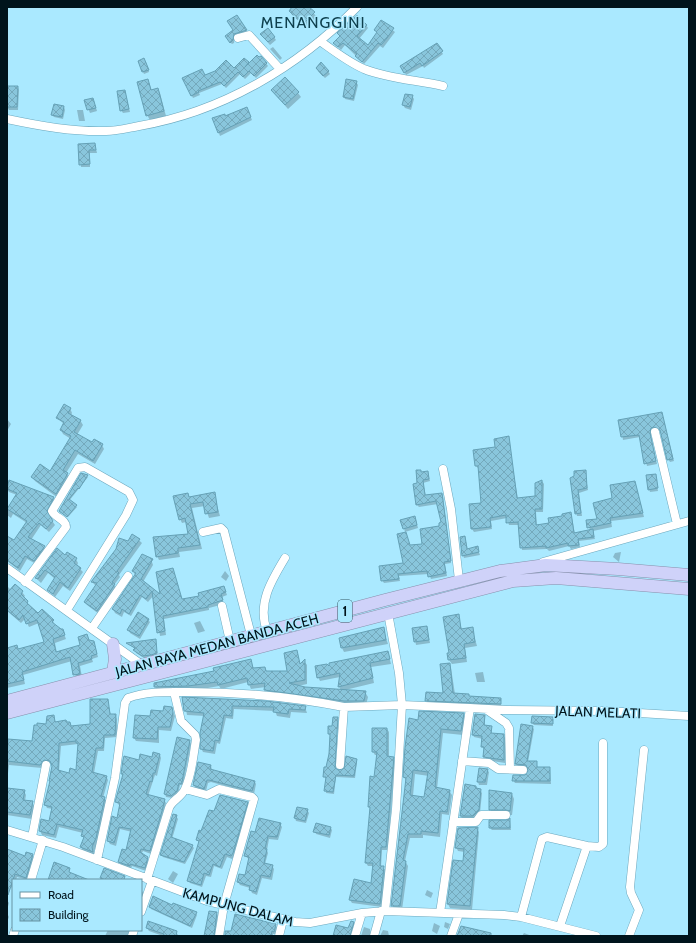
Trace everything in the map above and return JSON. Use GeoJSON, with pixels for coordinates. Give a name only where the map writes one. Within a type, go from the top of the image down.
{"type":"FeatureCollection","features":[{"type":"Feature","properties":{"kind":"highway","name":"JALAN RAYA MEDAN BANDA ACEH"},"geometry":{"type":"LineString","coordinates":[[7,701],[459,580],[527,567],[546,565],[581,566],[689,576]]}},
{"type":"Feature","properties":{"kind":"highway","name":"JALAN RAYA MEDAN BANDA ACEH"},"geometry":{"type":"LineString","coordinates":[[7,713],[491,586],[530,579],[586,580],[689,589]]}},
{"type":"Feature","properties":{"kind":"highway"},"geometry":{"type":"LineString","coordinates":[[112,644],[115,659],[113,672]]}},
{"type":"Feature","properties":{"kind":"highway"},"geometry":{"type":"LineString","coordinates":[[36,692],[38,705]]}},
{"type":"Feature","properties":{"kind":"street"},"geometry":{"type":"LineString","coordinates":[[7,119],[79,130],[106,131],[160,123],[192,114],[248,89],[280,69],[320,41],[357,7]]}},
{"type":"Feature","properties":{"kind":"street"},"geometry":{"type":"LineString","coordinates":[[238,38],[249,35],[280,69]]}},
{"type":"Feature","properties":{"kind":"street"},"geometry":{"type":"LineString","coordinates":[[320,41],[349,61],[365,69],[388,76],[443,86]]}},
{"type":"Feature","properties":{"kind":"street"},"geometry":{"type":"LineString","coordinates":[[655,432],[677,524]]}},
{"type":"Feature","properties":{"kind":"street"},"geometry":{"type":"LineString","coordinates":[[25,582],[66,527],[65,522],[53,514],[52,511],[78,468],[82,466],[85,467],[129,492],[133,498],[132,505],[67,610]]}},
{"type":"Feature","properties":{"kind":"street"},"geometry":{"type":"LineString","coordinates":[[443,469],[451,509],[459,580]]}},
{"type":"Feature","properties":{"kind":"street"},"geometry":{"type":"LineString","coordinates":[[527,567],[689,521]]}},
{"type":"Feature","properties":{"kind":"street"},"geometry":{"type":"LineString","coordinates":[[203,532],[221,528],[224,531],[251,635]]}},
{"type":"Feature","properties":{"kind":"street"},"geometry":{"type":"LineString","coordinates":[[267,631],[263,619],[266,592],[285,558]]}},
{"type":"Feature","properties":{"kind":"street"},"geometry":{"type":"LineString","coordinates":[[7,568],[142,665]]}},
{"type":"Feature","properties":{"kind":"street"},"geometry":{"type":"LineString","coordinates":[[92,628],[128,576]]}},
{"type":"Feature","properties":{"kind":"street"},"geometry":{"type":"LineString","coordinates":[[222,606],[230,641]]}},
{"type":"Feature","properties":{"kind":"street"},"geometry":{"type":"LineString","coordinates":[[374,936],[383,911],[396,809],[402,705],[399,673],[388,613]]}},
{"type":"Feature","properties":{"kind":"street"},"geometry":{"type":"LineString","coordinates":[[141,678],[145,693]]}},
{"type":"Feature","properties":{"kind":"street"},"geometry":{"type":"LineString","coordinates":[[142,908],[169,808],[171,804],[179,798],[185,789],[196,738],[181,721],[174,692]]}},
{"type":"Feature","properties":{"kind":"street","name":"JALAN MELATI"},"geometry":{"type":"LineString","coordinates":[[97,860],[115,778],[125,703],[129,697],[145,693],[174,692],[239,694],[302,699],[344,707],[402,705],[507,710],[564,710],[689,716]]}},
{"type":"Feature","properties":{"kind":"street"},"geometry":{"type":"LineString","coordinates":[[340,765],[344,707]]}},
{"type":"Feature","properties":{"kind":"street"},"geometry":{"type":"LineString","coordinates":[[440,913],[470,708]]}},
{"type":"Feature","properties":{"kind":"street"},"geometry":{"type":"LineString","coordinates":[[486,709],[506,723],[509,728],[510,769]]}},
{"type":"Feature","properties":{"kind":"street"},"geometry":{"type":"LineString","coordinates":[[521,917],[542,839],[547,837],[587,846],[599,847],[603,844],[603,744]]}},
{"type":"Feature","properties":{"kind":"street"},"geometry":{"type":"LineString","coordinates":[[629,936],[639,910],[631,893],[630,887],[644,750]]}},
{"type":"Feature","properties":{"kind":"street"},"geometry":{"type":"LineString","coordinates":[[462,761],[489,763],[498,769],[523,770]]}},
{"type":"Feature","properties":{"kind":"street"},"geometry":{"type":"LineString","coordinates":[[32,837],[46,765]]}},
{"type":"Feature","properties":{"kind":"street"},"geometry":{"type":"LineString","coordinates":[[185,789],[207,795],[219,789],[252,797],[254,799],[224,905],[219,936]]}},
{"type":"Feature","properties":{"kind":"street"},"geometry":{"type":"LineString","coordinates":[[453,822],[476,822],[481,815],[506,815]]}},
{"type":"Feature","properties":{"kind":"street","name":"KAMPUNG DALAM"},"geometry":{"type":"LineString","coordinates":[[7,830],[43,840],[191,896],[284,920],[310,923],[362,913],[383,911],[521,917],[596,936]]}},
{"type":"Feature","properties":{"kind":"street"},"geometry":{"type":"LineString","coordinates":[[31,879],[43,840]]}},
{"type":"Feature","properties":{"kind":"street"},"geometry":{"type":"LineString","coordinates":[[560,926],[587,846]]}},
{"type":"Feature","properties":{"kind":"street"},"geometry":{"type":"LineString","coordinates":[[355,936],[362,913]]}},
{"type":"Feature","properties":{"kind":"street"},"geometry":{"type":"LineString","coordinates":[[451,936],[459,914]]}},
{"type":"Feature","properties":{"kind":"street"},"geometry":{"type":"LineString","coordinates":[[279,936],[284,920]]}},
{"type":"Feature","properties":{"kind":"building"},"geometry":{"type":"Polygon","coordinates":[[[292,7],[309,7],[315,12],[303,24],[289,11],[292,7]]]}},
{"type":"Feature","properties":{"kind":"building"},"geometry":{"type":"Polygon","coordinates":[[[237,15],[247,30],[234,34],[233,40],[230,43],[225,36],[233,30],[227,21],[237,15]]]}},
{"type":"Feature","properties":{"kind":"building"},"geometry":{"type":"Polygon","coordinates":[[[357,15],[367,25],[357,36],[368,45],[377,32],[374,30],[381,20],[394,28],[381,45],[378,43],[362,62],[355,56],[357,54],[343,43],[338,47],[333,43],[340,36],[337,33],[357,15]]]}},
{"type":"Feature","properties":{"kind":"building"},"geometry":{"type":"Polygon","coordinates":[[[268,28],[275,37],[268,42],[260,34],[268,28]]]}},
{"type":"Feature","properties":{"kind":"building"},"geometry":{"type":"Polygon","coordinates":[[[437,43],[443,51],[422,66],[420,63],[404,73],[400,66],[437,43]]]}},
{"type":"Feature","properties":{"kind":"building"},"geometry":{"type":"Polygon","coordinates":[[[257,55],[259,57],[261,56],[267,63],[254,76],[249,71],[243,77],[238,72],[224,86],[220,82],[198,91],[199,92],[191,96],[182,78],[202,69],[205,75],[215,71],[226,60],[234,68],[244,58],[249,62],[245,67],[257,55]]]}},
{"type":"Feature","properties":{"kind":"building"},"geometry":{"type":"Polygon","coordinates":[[[144,58],[149,70],[142,72],[138,61],[144,58]]]}},
{"type":"Feature","properties":{"kind":"building"},"geometry":{"type":"Polygon","coordinates":[[[321,62],[329,71],[323,76],[316,68],[321,62]]]}},
{"type":"Feature","properties":{"kind":"building"},"geometry":{"type":"Polygon","coordinates":[[[285,77],[299,92],[285,105],[271,90],[285,77]]]}},
{"type":"Feature","properties":{"kind":"building"},"geometry":{"type":"Polygon","coordinates":[[[148,79],[151,90],[158,88],[164,111],[146,116],[137,82],[148,79]]]}},
{"type":"Feature","properties":{"kind":"building"},"geometry":{"type":"Polygon","coordinates":[[[346,79],[357,81],[353,99],[343,97],[346,79]]]}},
{"type":"Feature","properties":{"kind":"building"},"geometry":{"type":"Polygon","coordinates":[[[7,86],[18,86],[17,107],[7,107],[7,86]]]}},
{"type":"Feature","properties":{"kind":"building"},"geometry":{"type":"Polygon","coordinates":[[[125,90],[129,109],[120,111],[117,91],[125,90]]]}},
{"type":"Feature","properties":{"kind":"building"},"geometry":{"type":"Polygon","coordinates":[[[405,94],[413,95],[410,107],[402,105],[405,94]]]}},
{"type":"Feature","properties":{"kind":"building"},"geometry":{"type":"Polygon","coordinates":[[[93,98],[96,108],[87,110],[84,100],[93,98]]]}},
{"type":"Feature","properties":{"kind":"building"},"geometry":{"type":"Polygon","coordinates":[[[54,104],[64,106],[62,117],[51,115],[54,104]]]}},
{"type":"Feature","properties":{"kind":"building"},"geometry":{"type":"Polygon","coordinates":[[[247,107],[251,117],[218,133],[212,118],[225,114],[225,116],[247,107]]]}},
{"type":"Feature","properties":{"kind":"building"},"geometry":{"type":"Polygon","coordinates":[[[95,143],[96,150],[89,150],[90,164],[79,165],[78,144],[95,143]]]}},
{"type":"Feature","properties":{"kind":"building"},"geometry":{"type":"Polygon","coordinates":[[[64,404],[71,408],[68,413],[81,420],[74,432],[92,442],[94,439],[103,444],[93,461],[75,450],[63,470],[68,473],[56,494],[31,477],[40,464],[50,471],[71,436],[60,430],[64,422],[56,418],[64,404]]]}},
{"type":"Feature","properties":{"kind":"building"},"geometry":{"type":"Polygon","coordinates":[[[662,412],[673,459],[667,460],[660,430],[654,427],[651,428],[650,433],[656,461],[644,464],[639,435],[621,437],[618,420],[662,412]]]}},
{"type":"Feature","properties":{"kind":"building"},"geometry":{"type":"Polygon","coordinates":[[[509,436],[517,498],[535,496],[535,483],[542,480],[542,509],[535,509],[536,525],[549,523],[548,518],[562,516],[562,514],[571,512],[574,533],[593,529],[594,537],[578,539],[579,545],[568,546],[568,543],[546,548],[546,546],[520,548],[518,522],[506,523],[506,515],[490,518],[491,527],[471,529],[469,504],[481,503],[478,466],[475,466],[473,450],[495,447],[494,439],[509,436]]]}},
{"type":"Feature","properties":{"kind":"building"},"geometry":{"type":"Polygon","coordinates":[[[416,470],[421,470],[421,472],[428,471],[429,479],[423,480],[425,495],[442,493],[451,561],[444,562],[446,573],[428,577],[427,571],[398,574],[399,579],[381,581],[379,566],[403,563],[397,534],[406,532],[410,545],[422,544],[420,529],[439,526],[439,523],[441,522],[436,501],[416,505],[413,484],[417,483],[416,470]]]}},
{"type":"Feature","properties":{"kind":"building"},"geometry":{"type":"Polygon","coordinates":[[[586,470],[587,488],[578,490],[581,513],[575,514],[570,478],[574,476],[574,471],[586,470]]]}},
{"type":"Feature","properties":{"kind":"building"},"geometry":{"type":"Polygon","coordinates":[[[81,473],[88,475],[79,489],[78,488],[69,499],[77,505],[67,517],[59,511],[81,473]]]}},
{"type":"Feature","properties":{"kind":"building"},"geometry":{"type":"Polygon","coordinates":[[[656,474],[658,488],[648,490],[646,475],[656,474]]]}},
{"type":"Feature","properties":{"kind":"building"},"geometry":{"type":"Polygon","coordinates":[[[9,480],[54,497],[47,511],[53,521],[46,529],[39,523],[28,537],[45,546],[34,561],[25,556],[18,568],[7,560],[7,536],[14,540],[27,521],[7,509],[17,493],[7,489],[9,480]]]}},
{"type":"Feature","properties":{"kind":"building"},"geometry":{"type":"Polygon","coordinates":[[[635,481],[643,513],[610,518],[611,523],[587,528],[586,520],[597,519],[593,503],[612,498],[610,485],[635,481]]]}},
{"type":"Feature","properties":{"kind":"building"},"geometry":{"type":"Polygon","coordinates":[[[215,492],[218,512],[205,514],[203,502],[190,504],[200,545],[178,548],[178,553],[156,557],[153,537],[188,534],[185,518],[179,520],[173,496],[188,493],[189,497],[215,492]]]}},
{"type":"Feature","properties":{"kind":"building"},"geometry":{"type":"Polygon","coordinates":[[[415,516],[417,525],[403,529],[400,520],[415,516]]]}},
{"type":"Feature","properties":{"kind":"building"},"geometry":{"type":"Polygon","coordinates":[[[132,534],[140,539],[117,571],[119,573],[112,582],[115,584],[97,611],[84,602],[97,583],[91,582],[116,549],[119,538],[128,541],[132,534]]]}},
{"type":"Feature","properties":{"kind":"building"},"geometry":{"type":"Polygon","coordinates":[[[465,536],[467,549],[478,546],[479,552],[462,556],[460,537],[465,536]]]}},
{"type":"Feature","properties":{"kind":"building"},"geometry":{"type":"Polygon","coordinates":[[[57,548],[65,555],[67,552],[77,558],[74,563],[81,568],[68,588],[60,582],[53,594],[47,590],[55,577],[45,570],[38,579],[35,578],[57,548]]]}},
{"type":"Feature","properties":{"kind":"building"},"geometry":{"type":"Polygon","coordinates":[[[142,554],[153,559],[141,579],[160,594],[156,572],[173,568],[182,599],[199,596],[198,593],[224,586],[226,592],[221,594],[223,600],[208,605],[208,607],[163,616],[165,631],[157,633],[152,591],[146,599],[140,595],[129,614],[122,609],[120,614],[112,609],[136,573],[132,571],[142,554]]]}},
{"type":"Feature","properties":{"kind":"building"},"geometry":{"type":"Polygon","coordinates":[[[15,584],[23,591],[21,594],[28,601],[27,603],[38,613],[42,609],[54,620],[52,622],[63,629],[65,635],[53,639],[56,652],[80,645],[78,637],[87,634],[89,640],[94,641],[97,654],[91,656],[92,659],[78,663],[80,674],[73,675],[70,657],[22,672],[24,680],[7,684],[7,648],[17,645],[18,649],[44,642],[37,620],[26,624],[23,615],[19,620],[7,610],[7,593],[15,584]]]}},
{"type":"Feature","properties":{"kind":"building"},"geometry":{"type":"Polygon","coordinates":[[[138,612],[149,619],[139,636],[127,630],[138,612]]]}},
{"type":"Feature","properties":{"kind":"building"},"geometry":{"type":"Polygon","coordinates":[[[459,614],[461,629],[473,627],[475,642],[464,644],[466,658],[448,660],[447,653],[449,653],[443,617],[459,614]]]}},
{"type":"Feature","properties":{"kind":"building"},"geometry":{"type":"Polygon","coordinates":[[[427,626],[429,640],[414,642],[412,628],[427,626]]]}},
{"type":"Feature","properties":{"kind":"building"},"geometry":{"type":"Polygon","coordinates":[[[384,627],[386,640],[341,648],[339,638],[384,627]]]}},
{"type":"Feature","properties":{"kind":"building"},"geometry":{"type":"Polygon","coordinates":[[[156,639],[157,653],[151,655],[142,656],[133,650],[135,648],[126,643],[156,639]]]}},
{"type":"Feature","properties":{"kind":"building"},"geometry":{"type":"Polygon","coordinates":[[[297,650],[300,664],[305,659],[305,680],[289,683],[305,687],[366,691],[364,701],[344,701],[264,690],[265,683],[248,685],[247,678],[218,685],[217,682],[188,686],[154,687],[154,683],[214,671],[213,668],[251,659],[253,668],[265,667],[266,671],[287,671],[284,653],[297,650]]]}},
{"type":"Feature","properties":{"kind":"building"},"geometry":{"type":"Polygon","coordinates":[[[388,651],[390,659],[370,663],[373,678],[338,687],[340,673],[317,678],[315,666],[327,664],[329,666],[329,663],[388,651]]]}},
{"type":"Feature","properties":{"kind":"building"},"geometry":{"type":"Polygon","coordinates":[[[450,663],[453,693],[469,694],[469,696],[501,698],[501,704],[425,701],[426,692],[443,693],[440,664],[450,663]]]}},
{"type":"Feature","properties":{"kind":"building"},"geometry":{"type":"Polygon","coordinates":[[[182,697],[266,701],[306,706],[305,710],[289,709],[288,714],[273,712],[274,707],[232,706],[232,716],[224,715],[219,741],[215,740],[213,751],[200,749],[200,733],[204,713],[184,711],[182,697]]]}},
{"type":"Feature","properties":{"kind":"building"},"geometry":{"type":"Polygon","coordinates":[[[90,699],[108,699],[110,714],[116,714],[115,735],[104,735],[103,748],[96,748],[92,772],[107,776],[101,796],[105,797],[96,838],[92,847],[93,852],[80,847],[84,837],[81,836],[83,830],[57,824],[54,835],[39,831],[41,819],[49,821],[52,807],[44,805],[50,781],[52,766],[50,761],[44,760],[40,765],[7,761],[8,739],[32,741],[34,725],[37,725],[37,723],[46,724],[47,716],[54,715],[55,722],[66,720],[67,722],[70,722],[71,726],[90,724],[90,699]],[[76,741],[59,743],[58,770],[69,773],[70,768],[76,770],[78,743],[76,743],[76,741]]]}},
{"type":"Feature","properties":{"kind":"building"},"geometry":{"type":"Polygon","coordinates":[[[164,706],[172,707],[173,712],[170,727],[158,727],[157,739],[133,738],[135,715],[150,716],[151,710],[163,711],[164,706]]]}},
{"type":"Feature","properties":{"kind":"building"},"geometry":{"type":"Polygon","coordinates":[[[419,711],[464,713],[461,731],[441,729],[435,787],[450,790],[447,812],[440,811],[438,833],[421,831],[421,834],[408,834],[403,860],[406,861],[400,906],[391,906],[406,778],[403,777],[409,718],[418,720],[419,711]],[[413,770],[410,795],[424,797],[428,772],[413,770]]]}},
{"type":"Feature","properties":{"kind":"building"},"geometry":{"type":"Polygon","coordinates":[[[475,714],[485,715],[484,725],[492,726],[491,733],[504,734],[504,760],[483,757],[484,747],[481,747],[482,736],[472,735],[475,714]]]}},
{"type":"Feature","properties":{"kind":"building"},"geometry":{"type":"Polygon","coordinates":[[[532,716],[553,717],[553,724],[531,723],[532,716]]]}},
{"type":"Feature","properties":{"kind":"building"},"geometry":{"type":"Polygon","coordinates":[[[333,717],[338,717],[335,768],[339,770],[344,768],[346,756],[357,759],[354,776],[336,775],[333,792],[324,791],[326,777],[323,777],[324,767],[326,767],[329,754],[330,734],[328,734],[328,726],[332,726],[333,717]]]}},
{"type":"Feature","properties":{"kind":"building"},"geometry":{"type":"Polygon","coordinates":[[[521,724],[533,726],[527,761],[537,761],[537,767],[550,767],[550,781],[512,781],[513,775],[525,775],[528,771],[526,765],[515,764],[521,724]]]}},
{"type":"Feature","properties":{"kind":"building"},"geometry":{"type":"Polygon","coordinates":[[[372,728],[387,728],[387,756],[394,757],[386,847],[381,847],[380,866],[384,866],[380,904],[349,900],[354,879],[371,883],[373,863],[365,863],[370,807],[368,807],[370,776],[374,777],[377,752],[372,752],[372,728]]]}},
{"type":"Feature","properties":{"kind":"building"},"geometry":{"type":"Polygon","coordinates":[[[177,737],[190,740],[182,782],[181,784],[179,783],[177,791],[171,796],[164,794],[177,737]]]}},
{"type":"Feature","properties":{"kind":"building"},"geometry":{"type":"Polygon","coordinates":[[[153,752],[160,754],[155,773],[153,773],[152,782],[150,781],[146,794],[165,799],[150,851],[141,849],[140,852],[148,857],[145,868],[130,864],[130,866],[118,862],[122,849],[126,850],[131,829],[119,827],[114,843],[107,841],[112,816],[117,818],[120,803],[115,802],[123,774],[121,774],[123,760],[124,756],[139,760],[140,754],[152,757],[153,752]]]}},
{"type":"Feature","properties":{"kind":"building"},"geometry":{"type":"Polygon","coordinates":[[[198,762],[211,765],[210,769],[255,781],[252,791],[209,780],[207,780],[204,789],[193,785],[198,762]]]}},
{"type":"Feature","properties":{"kind":"building"},"geometry":{"type":"Polygon","coordinates":[[[479,768],[488,769],[485,782],[477,782],[479,768]]]}},
{"type":"Feature","properties":{"kind":"building"},"geometry":{"type":"Polygon","coordinates":[[[465,784],[476,786],[476,788],[481,789],[479,810],[473,816],[460,816],[465,784]]]}},
{"type":"Feature","properties":{"kind":"building"},"geometry":{"type":"Polygon","coordinates":[[[7,788],[25,790],[23,800],[33,801],[30,815],[7,812],[7,788]]]}},
{"type":"Feature","properties":{"kind":"building"},"geometry":{"type":"Polygon","coordinates":[[[489,790],[512,793],[510,811],[489,810],[489,790]]]}},
{"type":"Feature","properties":{"kind":"building"},"geometry":{"type":"Polygon","coordinates":[[[220,795],[248,802],[233,853],[231,856],[225,854],[220,867],[213,864],[209,875],[204,873],[201,885],[187,881],[199,841],[196,840],[199,830],[201,831],[209,810],[214,811],[220,795]]]}},
{"type":"Feature","properties":{"kind":"building"},"geometry":{"type":"Polygon","coordinates":[[[297,807],[308,809],[305,821],[294,818],[297,807]]]}},
{"type":"Feature","properties":{"kind":"building"},"geometry":{"type":"Polygon","coordinates":[[[173,814],[177,815],[171,837],[193,845],[184,862],[160,855],[173,814]]]}},
{"type":"Feature","properties":{"kind":"building"},"geometry":{"type":"Polygon","coordinates":[[[259,818],[281,823],[277,837],[268,836],[265,848],[267,849],[264,863],[273,865],[270,877],[261,875],[256,892],[249,890],[250,886],[237,882],[239,874],[245,875],[249,857],[244,856],[251,831],[255,832],[259,818]]]}},
{"type":"Feature","properties":{"kind":"building"},"geometry":{"type":"Polygon","coordinates":[[[510,818],[510,828],[489,828],[489,820],[506,820],[510,818]]]}},
{"type":"Feature","properties":{"kind":"building"},"geometry":{"type":"Polygon","coordinates":[[[316,823],[331,827],[329,835],[313,832],[316,823]]]}},
{"type":"Feature","properties":{"kind":"building"},"geometry":{"type":"Polygon","coordinates":[[[478,827],[470,906],[447,904],[453,860],[463,861],[464,849],[455,848],[458,828],[478,827]]]}},
{"type":"Feature","properties":{"kind":"building"},"geometry":{"type":"Polygon","coordinates":[[[7,849],[25,856],[26,852],[33,854],[26,878],[15,874],[12,879],[8,895],[7,849]]]}},
{"type":"Feature","properties":{"kind":"building"},"geometry":{"type":"Polygon","coordinates":[[[54,862],[70,868],[69,872],[86,879],[48,879],[54,862]]]}},
{"type":"Feature","properties":{"kind":"building"},"geometry":{"type":"Polygon","coordinates":[[[104,868],[125,876],[124,879],[100,878],[104,868]]]}},
{"type":"Feature","properties":{"kind":"building"},"geometry":{"type":"Polygon","coordinates":[[[153,896],[172,905],[173,903],[197,912],[190,926],[149,907],[153,896]]]}},
{"type":"Feature","properties":{"kind":"building"},"geometry":{"type":"Polygon","coordinates":[[[209,911],[217,912],[214,936],[204,936],[209,911]]]}},
{"type":"Feature","properties":{"kind":"building"},"geometry":{"type":"Polygon","coordinates":[[[235,914],[276,924],[274,932],[272,931],[271,936],[225,936],[225,931],[231,931],[235,914]]]}},
{"type":"Feature","properties":{"kind":"building"},"geometry":{"type":"Polygon","coordinates":[[[148,921],[177,931],[176,936],[163,936],[164,934],[146,928],[148,921]]]}},
{"type":"Feature","properties":{"kind":"building"},"geometry":{"type":"Polygon","coordinates":[[[351,921],[354,922],[350,936],[333,936],[336,925],[348,928],[351,921]]]}},
{"type":"Feature","properties":{"kind":"building"},"geometry":{"type":"Polygon","coordinates":[[[461,926],[491,933],[491,936],[457,936],[461,926]]]}},
{"type":"Feature","properties":{"kind":"district","name":"MENANGGINI"},"geometry":{"type":"Point","coordinates":[313,22]}}]}
